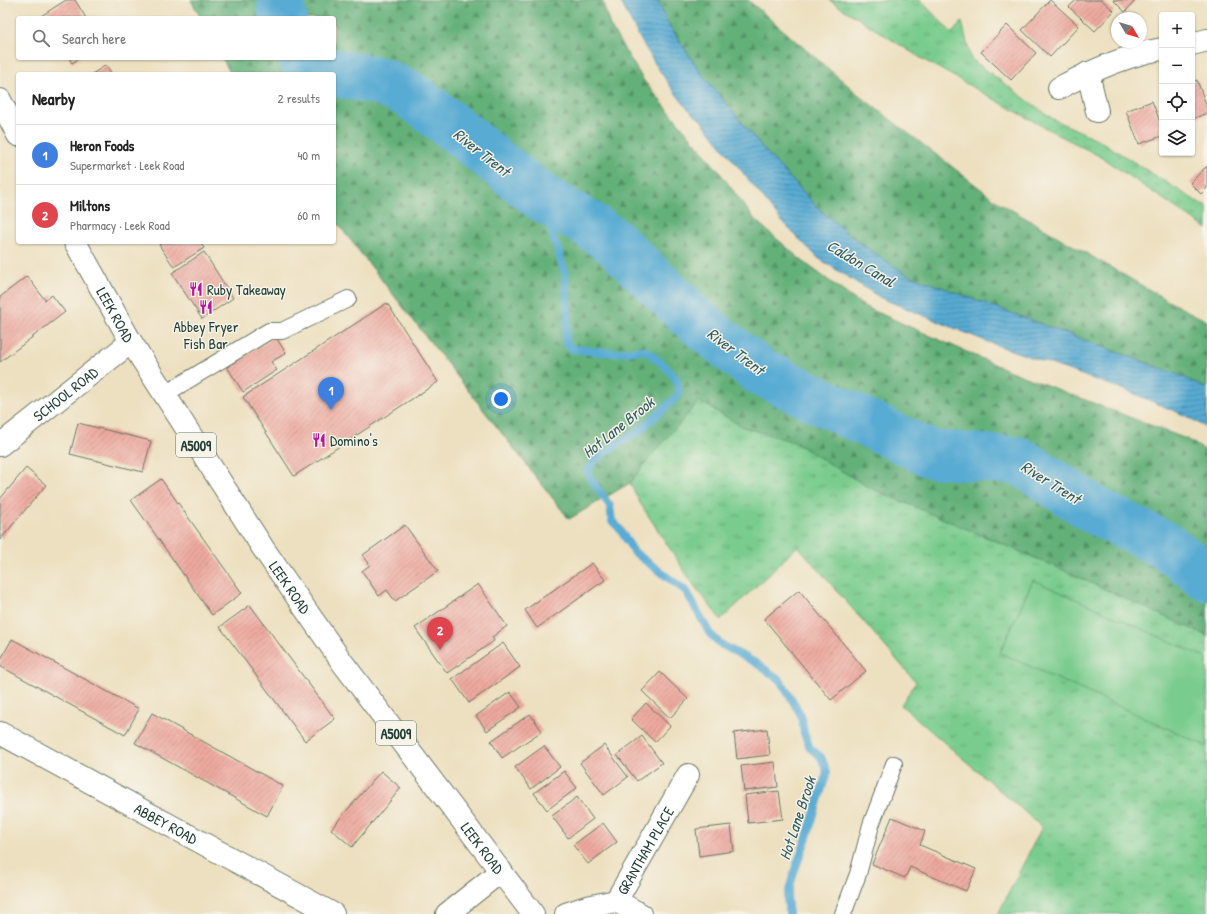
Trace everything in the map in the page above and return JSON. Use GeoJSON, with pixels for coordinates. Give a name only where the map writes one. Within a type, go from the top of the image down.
{"type":"FeatureCollection","features":[{"type":"Feature","properties":{"kind":"street"},"geometry":{"type":"LineString","coordinates":[[1059,88],[1088,73],[1147,51],[1159,49]]}},
{"type":"Feature","properties":{"kind":"street"},"geometry":{"type":"LineString","coordinates":[[1088,73],[1097,111]]}},
{"type":"Feature","properties":{"kind":"street"},"geometry":{"type":"LineString","coordinates":[[0,100],[16,131]]}},
{"type":"Feature","properties":{"kind":"street","name":"LEEK ROAD"},"geometry":{"type":"LineString","coordinates":[[76,244],[131,342],[263,548],[338,656],[534,914]]}},
{"type":"Feature","properties":{"kind":"street","name":"SCHOOL ROAD"},"geometry":{"type":"LineString","coordinates":[[0,445],[131,342]]}},
{"type":"Feature","properties":{"kind":"street","name":"ABBEY ROAD"},"geometry":{"type":"LineString","coordinates":[[0,733],[333,914]]}},
{"type":"Feature","properties":{"kind":"street","name":"GRANTHAM PLACE"},"geometry":{"type":"LineString","coordinates":[[566,914],[587,907],[616,901],[689,775]]}},
{"type":"Feature","properties":{"kind":"street"},"geometry":{"type":"LineString","coordinates":[[447,914],[501,871]]}},
{"type":"Feature","properties":{"kind":"street"},"geometry":{"type":"LineString","coordinates":[[616,901],[640,914]]}},
{"type":"Feature","properties":{"kind":"lane"},"geometry":{"type":"LineString","coordinates":[[164,394],[269,331],[282,331],[348,299]]}},
{"type":"Feature","properties":{"kind":"lane"},"geometry":{"type":"LineString","coordinates":[[843,914],[858,874],[871,825],[894,764]]}},
{"type":"Feature","properties":{"kind":"green space"},"geometry":{"type":"Polygon","coordinates":[[[191,0],[602,0],[610,26],[644,81],[717,169],[755,220],[801,260],[863,306],[1005,369],[1086,401],[1207,609],[1207,914],[998,914],[1042,827],[901,705],[916,682],[798,546],[721,620],[693,584],[640,503],[630,483],[569,519],[336,222],[336,72],[230,72],[223,60],[336,60],[336,16],[200,16],[191,0]]]}},
{"type":"Feature","properties":{"kind":"green space"},"geometry":{"type":"Polygon","coordinates":[[[191,0],[602,0],[610,26],[644,81],[717,169],[755,220],[801,260],[863,306],[1005,369],[1189,440],[1207,452],[1207,636],[1054,566],[868,487],[794,442],[743,427],[699,401],[657,449],[630,483],[569,519],[336,222],[336,72],[230,72],[223,60],[336,60],[336,16],[200,16],[191,0]]]}},
{"type":"Feature","properties":{"kind":"green space"},"geometry":{"type":"Polygon","coordinates":[[[658,0],[748,0],[865,100],[998,202],[1172,303],[1207,321],[1207,389],[1179,375],[906,274],[861,244],[820,210],[766,152],[702,74],[667,22],[658,0]]]}},
{"type":"Feature","properties":{"kind":"green space"},"geometry":{"type":"Polygon","coordinates":[[[829,0],[920,0],[952,33],[962,22],[971,59],[1053,119],[1097,139],[1196,201],[1207,206],[1207,229],[1101,157],[924,60],[829,0]]]}},
{"type":"Feature","properties":{"kind":"green space"},"geometry":{"type":"Polygon","coordinates":[[[1033,580],[1207,658],[1207,746],[1000,653],[1033,580]]]}},
{"type":"Feature","properties":{"kind":"water","name":"Caldon Canal"},"geometry":{"type":"Polygon","coordinates":[[[620,0],[658,0],[667,22],[702,74],[766,152],[820,210],[861,244],[906,274],[1179,375],[1207,389],[1207,428],[1186,416],[1130,392],[988,342],[881,298],[818,258],[783,223],[700,119],[696,117],[682,102],[639,37],[620,0]]]}},
{"type":"Feature","properties":{"kind":"building"},"geometry":{"type":"Polygon","coordinates":[[[66,0],[75,0],[85,16],[41,16],[66,0]]]}},
{"type":"Feature","properties":{"kind":"building"},"geometry":{"type":"Polygon","coordinates":[[[1050,0],[1079,26],[1050,57],[1022,30],[1050,0]]]}},
{"type":"Feature","properties":{"kind":"building"},"geometry":{"type":"Polygon","coordinates":[[[1076,0],[1102,0],[1114,11],[1111,12],[1111,14],[1095,31],[1069,7],[1076,0]]]}},
{"type":"Feature","properties":{"kind":"building"},"geometry":{"type":"Polygon","coordinates":[[[1113,0],[1136,0],[1125,12],[1113,0]]]}},
{"type":"Feature","properties":{"kind":"building"},"geometry":{"type":"Polygon","coordinates":[[[1007,25],[1036,53],[1011,80],[981,52],[1007,25]]]}},
{"type":"Feature","properties":{"kind":"building"},"geometry":{"type":"Polygon","coordinates":[[[106,65],[111,72],[95,72],[106,65]]]}},
{"type":"Feature","properties":{"kind":"building"},"geometry":{"type":"Polygon","coordinates":[[[1197,80],[1207,107],[1207,113],[1195,118],[1195,84],[1195,81],[1197,80]]]}},
{"type":"Feature","properties":{"kind":"building"},"geometry":{"type":"Polygon","coordinates":[[[1152,101],[1159,119],[1159,137],[1139,144],[1126,111],[1152,101]]]}},
{"type":"Feature","properties":{"kind":"building"},"geometry":{"type":"Polygon","coordinates":[[[1207,166],[1207,188],[1201,194],[1190,183],[1207,166]]]}},
{"type":"Feature","properties":{"kind":"building"},"geometry":{"type":"Polygon","coordinates":[[[201,244],[204,248],[174,267],[159,245],[201,244]]]}},
{"type":"Feature","properties":{"kind":"building"},"geometry":{"type":"Polygon","coordinates":[[[204,252],[233,298],[202,319],[172,273],[204,252]]]}},
{"type":"Feature","properties":{"kind":"building"},"geometry":{"type":"Polygon","coordinates":[[[27,276],[45,300],[52,295],[65,312],[0,362],[0,297],[27,276]]]}},
{"type":"Feature","properties":{"kind":"building"},"geometry":{"type":"Polygon","coordinates":[[[387,303],[438,382],[294,476],[243,397],[387,303]]]}},
{"type":"Feature","properties":{"kind":"building"},"geometry":{"type":"Polygon","coordinates":[[[275,336],[286,353],[271,362],[277,370],[243,392],[227,367],[275,336]]]}},
{"type":"Feature","properties":{"kind":"building"},"geometry":{"type":"Polygon","coordinates":[[[78,423],[151,441],[143,472],[70,454],[78,423]]]}},
{"type":"Feature","properties":{"kind":"building"},"geometry":{"type":"Polygon","coordinates":[[[26,468],[46,485],[0,540],[0,499],[26,468]]]}},
{"type":"Feature","properties":{"kind":"building"},"geometry":{"type":"Polygon","coordinates":[[[161,479],[242,593],[212,615],[131,500],[161,479]]]}},
{"type":"Feature","properties":{"kind":"building"},"geometry":{"type":"Polygon","coordinates":[[[405,525],[438,571],[395,601],[387,590],[379,596],[362,571],[370,565],[363,555],[405,525]]]}},
{"type":"Feature","properties":{"kind":"building"},"geometry":{"type":"Polygon","coordinates":[[[592,563],[605,580],[537,628],[525,610],[592,563]]]}},
{"type":"Feature","properties":{"kind":"building"},"geometry":{"type":"Polygon","coordinates":[[[478,584],[507,626],[492,637],[494,641],[447,673],[415,628],[478,584]]]}},
{"type":"Feature","properties":{"kind":"building"},"geometry":{"type":"Polygon","coordinates":[[[799,590],[866,671],[831,700],[764,619],[799,590]]]}},
{"type":"Feature","properties":{"kind":"building"},"geometry":{"type":"Polygon","coordinates":[[[250,605],[335,719],[305,741],[220,627],[250,605]]]}},
{"type":"Feature","properties":{"kind":"building"},"geometry":{"type":"Polygon","coordinates":[[[12,639],[139,709],[125,735],[0,666],[0,661],[12,639]]]}},
{"type":"Feature","properties":{"kind":"building"},"geometry":{"type":"Polygon","coordinates":[[[503,643],[520,667],[469,703],[452,679],[503,643]]]}},
{"type":"Feature","properties":{"kind":"building"},"geometry":{"type":"Polygon","coordinates":[[[660,672],[688,699],[670,718],[642,691],[660,672]]]}},
{"type":"Feature","properties":{"kind":"building"},"geometry":{"type":"Polygon","coordinates":[[[510,692],[521,707],[487,731],[476,716],[510,692]]]}},
{"type":"Feature","properties":{"kind":"building"},"geometry":{"type":"Polygon","coordinates":[[[646,703],[670,726],[655,742],[631,719],[646,703]]]}},
{"type":"Feature","properties":{"kind":"building"},"geometry":{"type":"Polygon","coordinates":[[[152,713],[283,786],[267,816],[135,743],[152,713]]]}},
{"type":"Feature","properties":{"kind":"building"},"geometry":{"type":"Polygon","coordinates":[[[530,714],[542,731],[502,758],[491,741],[530,714]]]}},
{"type":"Feature","properties":{"kind":"building"},"geometry":{"type":"Polygon","coordinates":[[[767,729],[770,755],[737,759],[734,733],[767,729]]]}},
{"type":"Feature","properties":{"kind":"building"},"geometry":{"type":"Polygon","coordinates":[[[642,736],[662,763],[637,781],[617,755],[642,736]]]}},
{"type":"Feature","properties":{"kind":"building"},"geometry":{"type":"Polygon","coordinates":[[[604,745],[628,777],[604,795],[580,763],[604,745]]]}},
{"type":"Feature","properties":{"kind":"building"},"geometry":{"type":"Polygon","coordinates":[[[544,746],[560,767],[531,789],[515,767],[544,746]]]}},
{"type":"Feature","properties":{"kind":"building"},"geometry":{"type":"Polygon","coordinates":[[[775,762],[778,787],[744,791],[741,766],[775,762]]]}},
{"type":"Feature","properties":{"kind":"building"},"geometry":{"type":"Polygon","coordinates":[[[381,771],[401,788],[352,847],[331,829],[381,771]]]}},
{"type":"Feature","properties":{"kind":"building"},"geometry":{"type":"Polygon","coordinates":[[[564,771],[577,788],[547,810],[534,793],[564,771]]]}},
{"type":"Feature","properties":{"kind":"building"},"geometry":{"type":"Polygon","coordinates":[[[779,791],[783,819],[748,823],[745,795],[779,791]]]}},
{"type":"Feature","properties":{"kind":"building"},"geometry":{"type":"Polygon","coordinates":[[[577,797],[593,819],[568,838],[552,816],[577,797]]]}},
{"type":"Feature","properties":{"kind":"building"},"geometry":{"type":"Polygon","coordinates":[[[892,817],[925,831],[920,845],[976,869],[966,891],[910,867],[905,878],[872,864],[892,817]]]}},
{"type":"Feature","properties":{"kind":"building"},"geometry":{"type":"Polygon","coordinates":[[[603,823],[617,842],[588,864],[573,845],[603,823]]]}},
{"type":"Feature","properties":{"kind":"building"},"geometry":{"type":"Polygon","coordinates":[[[731,825],[734,851],[699,856],[696,829],[731,825]]]}},
{"type":"Feature","properties":{"kind":"waterway","name":"River Trent"},"geometry":{"type":"LineString","coordinates":[[282,0],[281,8],[283,16]]}},
{"type":"Feature","properties":{"kind":"waterway","name":"River Trent"},"geometry":{"type":"LineString","coordinates":[[304,60],[307,63],[329,72]]}},
{"type":"Feature","properties":{"kind":"waterway","name":"River Trent"},"geometry":{"type":"LineString","coordinates":[[336,73],[380,81],[409,94],[541,197],[588,224],[615,243],[695,320],[759,371],[931,454],[1020,461],[1096,511],[1168,547],[1207,577]]}},
{"type":"Feature","properties":{"kind":"waterway","name":"Hot Lane Brook"},"geometry":{"type":"LineString","coordinates":[[541,197],[565,273],[568,312],[565,342],[572,349],[612,353],[645,350],[665,366],[677,380],[679,395],[640,430],[602,454],[587,470],[590,478],[610,506],[612,521],[619,528],[634,552],[686,591],[710,634],[722,645],[756,663],[780,680],[801,715],[804,733],[810,748],[821,757],[827,772],[787,898],[789,914]]}},
{"type":"Feature","properties":{"kind":"place","name":"Ruby Takeaway"},"geometry":{"type":"Point","coordinates":[196,289]}},
{"type":"Feature","properties":{"kind":"place","name":"Abbey Fryer Fish Bar"},"geometry":{"type":"Point","coordinates":[206,307]}},
{"type":"Feature","properties":{"kind":"place","name":"Heron Foods"},"geometry":{"type":"Point","coordinates":[331,410]}},
{"type":"Feature","properties":{"kind":"place","name":"Domino's"},"geometry":{"type":"Point","coordinates":[319,440]}},
{"type":"Feature","properties":{"kind":"place","name":"Miltons"},"geometry":{"type":"Point","coordinates":[440,650]}}]}
